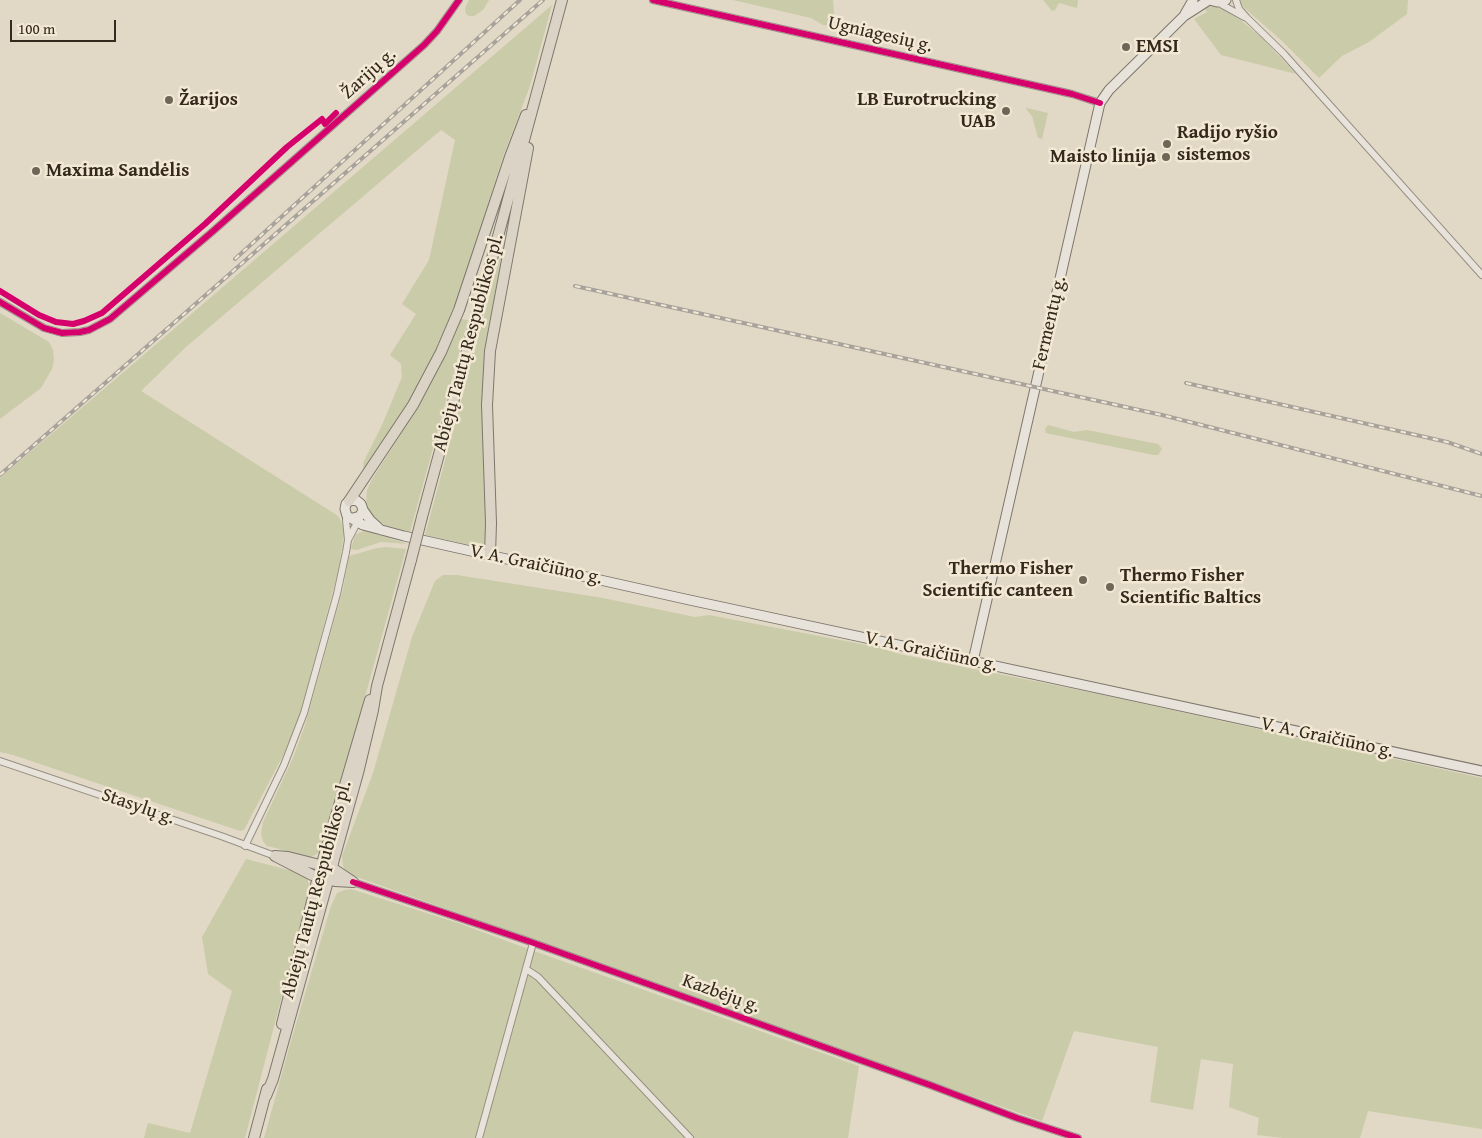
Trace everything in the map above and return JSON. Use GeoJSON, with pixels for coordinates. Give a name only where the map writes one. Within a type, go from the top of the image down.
{"type":"FeatureCollection","features":[{"type":"Feature","properties":{"kind":"highway","name":"Abiejų Tautų Respublikos pl."},"geometry":{"type":"LineString","coordinates":[[254,1138],[273,1079],[332,868],[362,757],[377,686],[562,0]]}},
{"type":"Feature","properties":{"kind":"highway"},"geometry":{"type":"LineString","coordinates":[[350,501],[413,406],[442,352],[459,310],[520,128],[537,91]]}},
{"type":"Feature","properties":{"kind":"highway"},"geometry":{"type":"LineString","coordinates":[[490,556],[491,523],[487,405],[490,351],[526,162],[532,110]]}},
{"type":"Feature","properties":{"kind":"highway","name":"Abiejų Tautų Respublikos pl."},"geometry":{"type":"LineString","coordinates":[[266,1096],[268,1077],[321,865],[366,713],[377,686]]}},
{"type":"Feature","properties":{"kind":"highway"},"geometry":{"type":"LineString","coordinates":[[275,856],[288,857],[332,868],[353,882]]}},
{"type":"Feature","properties":{"kind":"highway"},"geometry":{"type":"LineString","coordinates":[[275,856],[318,877],[328,880],[353,882]]}},
{"type":"Feature","properties":{"kind":"main road","name":"Fermentų g."},"geometry":{"type":"LineString","coordinates":[[973,661],[1100,103],[1109,90],[1184,16],[1193,0]]}},
{"type":"Feature","properties":{"kind":"main road"},"geometry":{"type":"LineString","coordinates":[[1212,1],[1226,0]]}},
{"type":"Feature","properties":{"kind":"main road","name":"Fermentų g."},"geometry":{"type":"LineString","coordinates":[[1184,16],[1212,1]]}},
{"type":"Feature","properties":{"kind":"main road"},"geometry":{"type":"LineString","coordinates":[[356,516],[359,502],[350,501],[344,509],[356,516],[370,520],[381,530]]}},
{"type":"Feature","properties":{"kind":"main road","name":"V. A. Graičiūno g."},"geometry":{"type":"LineString","coordinates":[[356,516],[368,527],[490,556],[1482,772]]}},
{"type":"Feature","properties":{"kind":"street","name":"Žarijų g."},"geometry":{"type":"LineString","coordinates":[[0,302],[33,322],[62,333],[80,332],[99,326],[110,319],[212,232],[424,45],[437,31],[459,0]]}},
{"type":"Feature","properties":{"kind":"street","name":"Ugniagesių g."},"geometry":{"type":"LineString","coordinates":[[653,0],[1070,94],[1100,103]]}},
{"type":"Feature","properties":{"kind":"street"},"geometry":{"type":"LineString","coordinates":[[1236,0],[1239,9],[1247,18],[1302,75],[1482,275]]}},
{"type":"Feature","properties":{"kind":"street"},"geometry":{"type":"LineString","coordinates":[[1212,1],[1247,18]]}},
{"type":"Feature","properties":{"kind":"street"},"geometry":{"type":"LineString","coordinates":[[348,540],[346,529],[356,516]]}},
{"type":"Feature","properties":{"kind":"street"},"geometry":{"type":"LineString","coordinates":[[245,846],[284,765],[304,713],[337,594],[348,540],[356,516]]}},
{"type":"Feature","properties":{"kind":"street","name":"Stasylų g."},"geometry":{"type":"LineString","coordinates":[[0,762],[184,823],[275,856]]}},
{"type":"Feature","properties":{"kind":"street","name":"Kazbėjų g."},"geometry":{"type":"LineString","coordinates":[[353,882],[533,943],[930,1084],[1016,1118],[1078,1138]]}},
{"type":"Feature","properties":{"kind":"street"},"geometry":{"type":"LineString","coordinates":[[479,1138],[533,943]]}},
{"type":"Feature","properties":{"kind":"street"},"geometry":{"type":"LineString","coordinates":[[526,969],[538,977],[690,1138]]}},
{"type":"Feature","properties":{"kind":"green space"},"geometry":{"type":"Polygon","coordinates":[[[469,0],[489,0],[483,10],[474,16],[469,16],[466,14],[465,8],[469,0]]]}},
{"type":"Feature","properties":{"kind":"green space"},"geometry":{"type":"Polygon","coordinates":[[[733,0],[833,0],[833,24],[831,26],[823,25],[811,18],[733,0]]]}},
{"type":"Feature","properties":{"kind":"green space"},"geometry":{"type":"Polygon","coordinates":[[[1043,0],[1078,0],[1077,8],[1059,3],[1055,10],[1052,11],[1043,0]]]}},
{"type":"Feature","properties":{"kind":"green space"},"geometry":{"type":"Polygon","coordinates":[[[1239,0],[1408,0],[1407,14],[1369,42],[1342,56],[1319,78],[1281,40],[1240,4],[1239,0]]]}},
{"type":"Feature","properties":{"kind":"green space"},"geometry":{"type":"Polygon","coordinates":[[[552,5],[530,86],[503,157],[447,331],[410,404],[364,471],[363,463],[382,425],[402,377],[401,364],[390,355],[416,314],[402,304],[429,260],[455,140],[441,130],[186,347],[141,391],[335,514],[339,517],[343,527],[344,534],[338,572],[301,711],[291,740],[244,830],[240,831],[0,752],[0,478],[552,5]]]}},
{"type":"Feature","properties":{"kind":"green space"},"geometry":{"type":"Polygon","coordinates":[[[1214,6],[1221,8],[1243,22],[1263,39],[1296,74],[1221,55],[1194,19],[1207,12],[1204,7],[1214,6]]]}},
{"type":"Feature","properties":{"kind":"green space"},"geometry":{"type":"Polygon","coordinates":[[[1027,108],[1048,113],[1042,139],[1038,138],[1032,116],[1027,108]]]}},
{"type":"Feature","properties":{"kind":"green space"},"geometry":{"type":"Polygon","coordinates":[[[504,242],[506,242],[487,337],[483,377],[482,410],[488,539],[483,546],[479,547],[425,535],[504,242]]]}},
{"type":"Feature","properties":{"kind":"green space"},"geometry":{"type":"Polygon","coordinates":[[[0,313],[49,342],[53,350],[54,360],[52,369],[41,388],[0,419],[0,313]]]}},
{"type":"Feature","properties":{"kind":"green space"},"geometry":{"type":"Polygon","coordinates":[[[461,319],[468,320],[410,532],[385,525],[372,517],[366,506],[367,490],[419,405],[441,364],[461,319]]]}},
{"type":"Feature","properties":{"kind":"green space"},"geometry":{"type":"Polygon","coordinates":[[[1048,425],[1074,432],[1087,430],[1158,444],[1162,449],[1158,455],[1154,455],[1050,434],[1046,433],[1045,429],[1048,425]]]}},
{"type":"Feature","properties":{"kind":"green space"},"geometry":{"type":"Polygon","coordinates":[[[364,531],[407,544],[381,542],[357,550],[351,549],[355,535],[364,531]]]}},
{"type":"Feature","properties":{"kind":"green space"},"geometry":{"type":"Polygon","coordinates":[[[386,547],[406,549],[323,848],[311,857],[267,846],[261,834],[263,822],[293,758],[305,725],[343,589],[349,556],[386,547]]]}},
{"type":"Feature","properties":{"kind":"green space"},"geometry":{"type":"Polygon","coordinates":[[[443,575],[457,575],[603,598],[695,617],[709,615],[882,648],[899,654],[1099,694],[1482,778],[1482,1129],[1368,1111],[1360,1138],[1283,1138],[1257,1135],[1259,1118],[1229,1107],[1233,1064],[1201,1059],[1193,1110],[1150,1102],[1158,1047],[1074,1031],[1042,1121],[354,876],[346,871],[343,866],[342,856],[373,773],[412,637],[435,581],[443,575]]]}},
{"type":"Feature","properties":{"kind":"green space"},"geometry":{"type":"Polygon","coordinates":[[[246,859],[300,873],[307,877],[310,888],[245,1138],[144,1138],[148,1123],[190,1133],[232,991],[208,974],[202,937],[246,859]]]}},
{"type":"Feature","properties":{"kind":"green space"},"geometry":{"type":"Polygon","coordinates":[[[351,889],[461,924],[859,1066],[848,1138],[264,1138],[331,906],[337,893],[351,889]]]}},
{"type":"Feature","properties":{"kind":"railway"},"geometry":{"type":"LineString","coordinates":[[235,259],[520,0]]}},
{"type":"Feature","properties":{"kind":"railway"},"geometry":{"type":"LineString","coordinates":[[0,475],[543,0]]}},
{"type":"Feature","properties":{"kind":"railway"},"geometry":{"type":"LineString","coordinates":[[575,286],[1162,415],[1482,496]]}},
{"type":"Feature","properties":{"kind":"railway"},"geometry":{"type":"LineString","coordinates":[[1186,383],[1447,442],[1482,454]]}},
{"type":"Feature","properties":{"kind":"cycle path"},"geometry":{"type":"LineString","coordinates":[[0,302],[44,328],[62,333],[89,330],[110,319],[212,232],[424,45],[437,31],[459,0]]}},
{"type":"Feature","properties":{"kind":"cycle path"},"geometry":{"type":"LineString","coordinates":[[653,0],[1072,94],[1100,103]]}},
{"type":"Feature","properties":{"kind":"cycle path"},"geometry":{"type":"LineString","coordinates":[[0,291],[39,315],[56,322],[73,324],[102,313],[205,224],[287,147],[322,119],[325,124],[336,113]]}},
{"type":"Feature","properties":{"kind":"cycle path"},"geometry":{"type":"LineString","coordinates":[[353,882],[528,941],[1017,1118],[1078,1138]]}},
{"type":"Feature","properties":{"kind":"place","name":"EMSI"},"geometry":{"type":"Point","coordinates":[1126,47]}},
{"type":"Feature","properties":{"kind":"place","name":"Žarijos"},"geometry":{"type":"Point","coordinates":[169,100]}},
{"type":"Feature","properties":{"kind":"place","name":"LB Eurotrucking UAB"},"geometry":{"type":"Point","coordinates":[1006,111]}},
{"type":"Feature","properties":{"kind":"place","name":"Radijo ryšio sistemos"},"geometry":{"type":"Point","coordinates":[1167,144]}},
{"type":"Feature","properties":{"kind":"place","name":"Maisto linija"},"geometry":{"type":"Point","coordinates":[1166,157]}},
{"type":"Feature","properties":{"kind":"place","name":"Maxima Sandėlis"},"geometry":{"type":"Point","coordinates":[36,171]}},
{"type":"Feature","properties":{"kind":"place","name":"Thermo Fisher Scientific canteen"},"geometry":{"type":"Point","coordinates":[1083,580]}},
{"type":"Feature","properties":{"kind":"place","name":"Thermo Fisher Scientific Baltics"},"geometry":{"type":"Point","coordinates":[1110,587]}}]}
